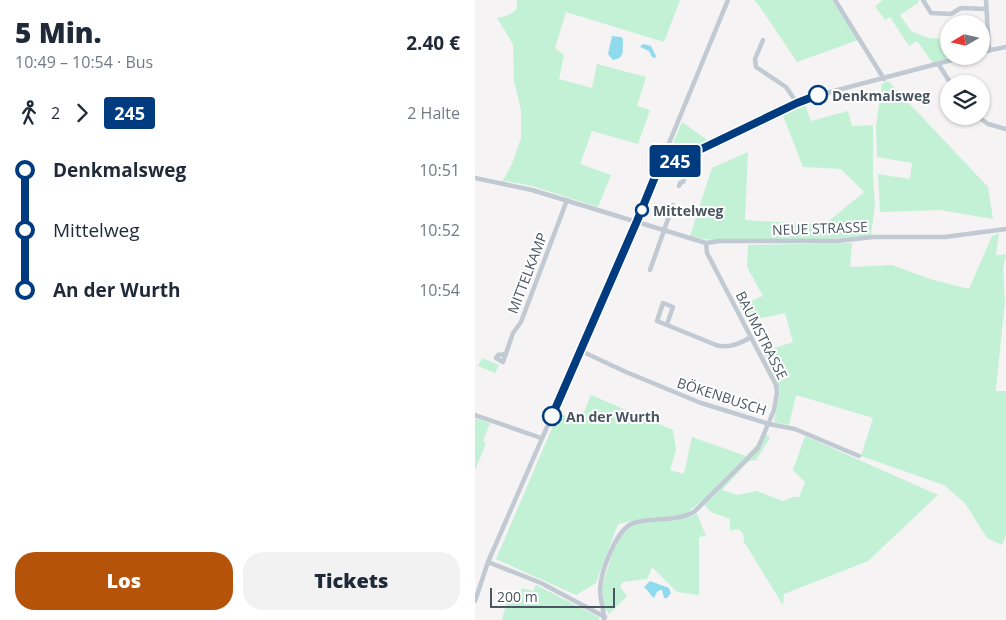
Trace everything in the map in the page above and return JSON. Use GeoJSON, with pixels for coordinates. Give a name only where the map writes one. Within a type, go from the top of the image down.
{"type":"FeatureCollection","features":[{"type":"Feature","properties":{"kind":"street"},"geometry":{"type":"LineString","coordinates":[[475,600],[488,562],[637,221],[728,0]]}},
{"type":"Feature","properties":{"kind":"street"},"geometry":{"type":"LineString","coordinates":[[835,0],[884,79]]}},
{"type":"Feature","properties":{"kind":"street"},"geometry":{"type":"LineString","coordinates":[[923,0],[931,13],[951,14],[961,8],[986,9]]}},
{"type":"Feature","properties":{"kind":"street"},"geometry":{"type":"LineString","coordinates":[[985,0],[986,15]]}},
{"type":"Feature","properties":{"kind":"street"},"geometry":{"type":"LineString","coordinates":[[763,40],[755,59],[756,67],[786,87],[797,103]]}},
{"type":"Feature","properties":{"kind":"street"},"geometry":{"type":"LineString","coordinates":[[990,51],[1006,47]]}},
{"type":"Feature","properties":{"kind":"street"},"geometry":{"type":"LineString","coordinates":[[661,162],[670,164],[797,103],[818,95],[939,65],[945,75]]}},
{"type":"Feature","properties":{"kind":"street"},"geometry":{"type":"LineString","coordinates":[[990,125],[1006,129]]}},
{"type":"Feature","properties":{"kind":"street"},"geometry":{"type":"LineString","coordinates":[[679,186],[683,182],[694,152]]}},
{"type":"Feature","properties":{"kind":"street"},"geometry":{"type":"LineString","coordinates":[[475,178],[532,190],[637,221]]}},
{"type":"Feature","properties":{"kind":"street","name":"MITTELKAMP"},"geometry":{"type":"LineString","coordinates":[[506,354],[513,333],[521,322],[567,200]]}},
{"type":"Feature","properties":{"kind":"street"},"geometry":{"type":"LineString","coordinates":[[650,270],[673,205]]}},
{"type":"Feature","properties":{"kind":"street","name":"NEUE STRASSE"},"geometry":{"type":"LineString","coordinates":[[637,221],[706,243],[720,241],[837,241],[873,238],[945,237],[1006,229]]}},
{"type":"Feature","properties":{"kind":"street","name":"BAUMSTRASSE"},"geometry":{"type":"LineString","coordinates":[[604,619],[600,588],[615,540],[623,529],[633,523],[689,515],[694,512],[757,448],[769,424],[777,393],[776,386],[707,253],[706,243]]}},
{"type":"Feature","properties":{"kind":"street"},"geometry":{"type":"LineString","coordinates":[[667,324],[673,307],[663,303],[657,320],[722,347],[734,345],[751,337]]}},
{"type":"Feature","properties":{"kind":"street","name":"BÖKENBUSCH"},"geometry":{"type":"LineString","coordinates":[[581,351],[669,390],[769,424],[795,429],[859,456]]}},
{"type":"Feature","properties":{"kind":"street"},"geometry":{"type":"LineString","coordinates":[[475,415],[541,438]]}},
{"type":"Feature","properties":{"kind":"street"},"geometry":{"type":"LineString","coordinates":[[488,562],[541,583],[604,619]]}},
{"type":"Feature","properties":{"kind":"green space"},"geometry":{"type":"Polygon","coordinates":[[[517,0],[680,0],[664,42],[566,12],[555,48],[564,55],[559,79],[592,88],[597,64],[646,77],[637,106],[650,110],[638,144],[592,131],[580,164],[611,175],[598,207],[532,186],[506,181],[502,182],[512,164],[521,138],[521,110],[514,81],[513,44],[497,18],[512,13],[516,8],[517,0]]]}},
{"type":"Feature","properties":{"kind":"green space"},"geometry":{"type":"Polygon","coordinates":[[[754,0],[832,0],[858,40],[797,62],[754,0]]]}},
{"type":"Feature","properties":{"kind":"green space"},"geometry":{"type":"Polygon","coordinates":[[[883,0],[918,0],[919,2],[900,15],[911,31],[928,38],[940,39],[940,61],[933,63],[917,41],[909,46],[890,17],[885,20],[875,6],[883,0]]]}},
{"type":"Feature","properties":{"kind":"green space"},"geometry":{"type":"Polygon","coordinates":[[[888,81],[988,187],[993,219],[940,210],[880,212],[878,174],[910,179],[912,163],[877,157],[876,126],[882,84],[888,81]]]}},
{"type":"Feature","properties":{"kind":"green space"},"geometry":{"type":"Polygon","coordinates":[[[804,102],[811,121],[848,111],[852,126],[873,125],[875,205],[871,235],[843,238],[733,240],[690,236],[712,168],[748,152],[745,220],[824,225],[864,192],[841,169],[803,167],[782,113],[804,102]]]}},
{"type":"Feature","properties":{"kind":"green space"},"geometry":{"type":"Polygon","coordinates":[[[682,122],[710,142],[670,161],[667,158],[682,122]]]}},
{"type":"Feature","properties":{"kind":"green space"},"geometry":{"type":"Polygon","coordinates":[[[999,233],[996,255],[1006,254],[1003,269],[1005,302],[996,388],[996,391],[1006,391],[1006,535],[1002,545],[987,538],[965,503],[944,485],[861,456],[873,418],[796,395],[789,425],[774,422],[780,392],[763,352],[793,342],[785,313],[757,319],[749,324],[739,306],[763,296],[747,267],[748,245],[852,243],[850,267],[892,265],[930,279],[969,289],[992,236],[999,233]]]}},
{"type":"Feature","properties":{"kind":"green space"},"geometry":{"type":"Polygon","coordinates":[[[482,358],[499,365],[495,373],[478,366],[482,358]]]}},
{"type":"Feature","properties":{"kind":"green space"},"geometry":{"type":"Polygon","coordinates":[[[591,395],[673,430],[676,450],[670,470],[684,474],[692,437],[746,456],[758,443],[764,432],[770,438],[756,460],[749,461],[722,490],[737,495],[757,491],[783,501],[799,497],[805,482],[793,470],[805,436],[938,495],[868,561],[784,594],[783,605],[744,542],[743,533],[738,529],[730,531],[730,519],[711,512],[701,501],[685,515],[648,518],[618,524],[596,583],[576,595],[496,559],[558,413],[580,422],[591,395]]]}},
{"type":"Feature","properties":{"kind":"green space"},"geometry":{"type":"Polygon","coordinates":[[[475,418],[490,423],[483,441],[486,443],[475,470],[475,418]]]}},
{"type":"Feature","properties":{"kind":"green space"},"geometry":{"type":"Polygon","coordinates":[[[697,514],[706,536],[699,537],[699,595],[677,592],[652,567],[647,579],[623,582],[620,587],[627,596],[609,614],[604,607],[602,587],[616,541],[632,525],[689,517],[697,514]]]}},
{"type":"Feature","properties":{"kind":"green space"},"geometry":{"type":"Polygon","coordinates":[[[536,585],[599,617],[599,620],[502,620],[507,601],[518,600],[522,588],[533,591],[536,585]]]}},
{"type":"Feature","properties":{"kind":"water"},"geometry":{"type":"Polygon","coordinates":[[[612,36],[623,39],[622,55],[613,60],[608,54],[612,36]]]}},
{"type":"Feature","properties":{"kind":"water"},"geometry":{"type":"Polygon","coordinates":[[[643,44],[651,46],[656,56],[655,58],[652,57],[649,51],[640,47],[643,44]]]}},
{"type":"Feature","properties":{"kind":"water"},"geometry":{"type":"Polygon","coordinates":[[[650,581],[669,588],[671,593],[667,598],[664,598],[662,590],[660,590],[654,598],[644,587],[650,581]]]}},
{"type":"Feature","properties":{"kind":"bus line","name":"245"},"geometry":{"type":"LineString","coordinates":[[552,416],[661,162],[670,164],[797,103],[818,95]]}},
{"type":"Feature","properties":{"kind":"place","name":"Denkmalsweg"},"geometry":{"type":"Point","coordinates":[818,95]}},
{"type":"Feature","properties":{"kind":"place","name":"Mittelweg"},"geometry":{"type":"Point","coordinates":[642,210]}},
{"type":"Feature","properties":{"kind":"place","name":"An der Wurth"},"geometry":{"type":"Point","coordinates":[552,416]}}]}
